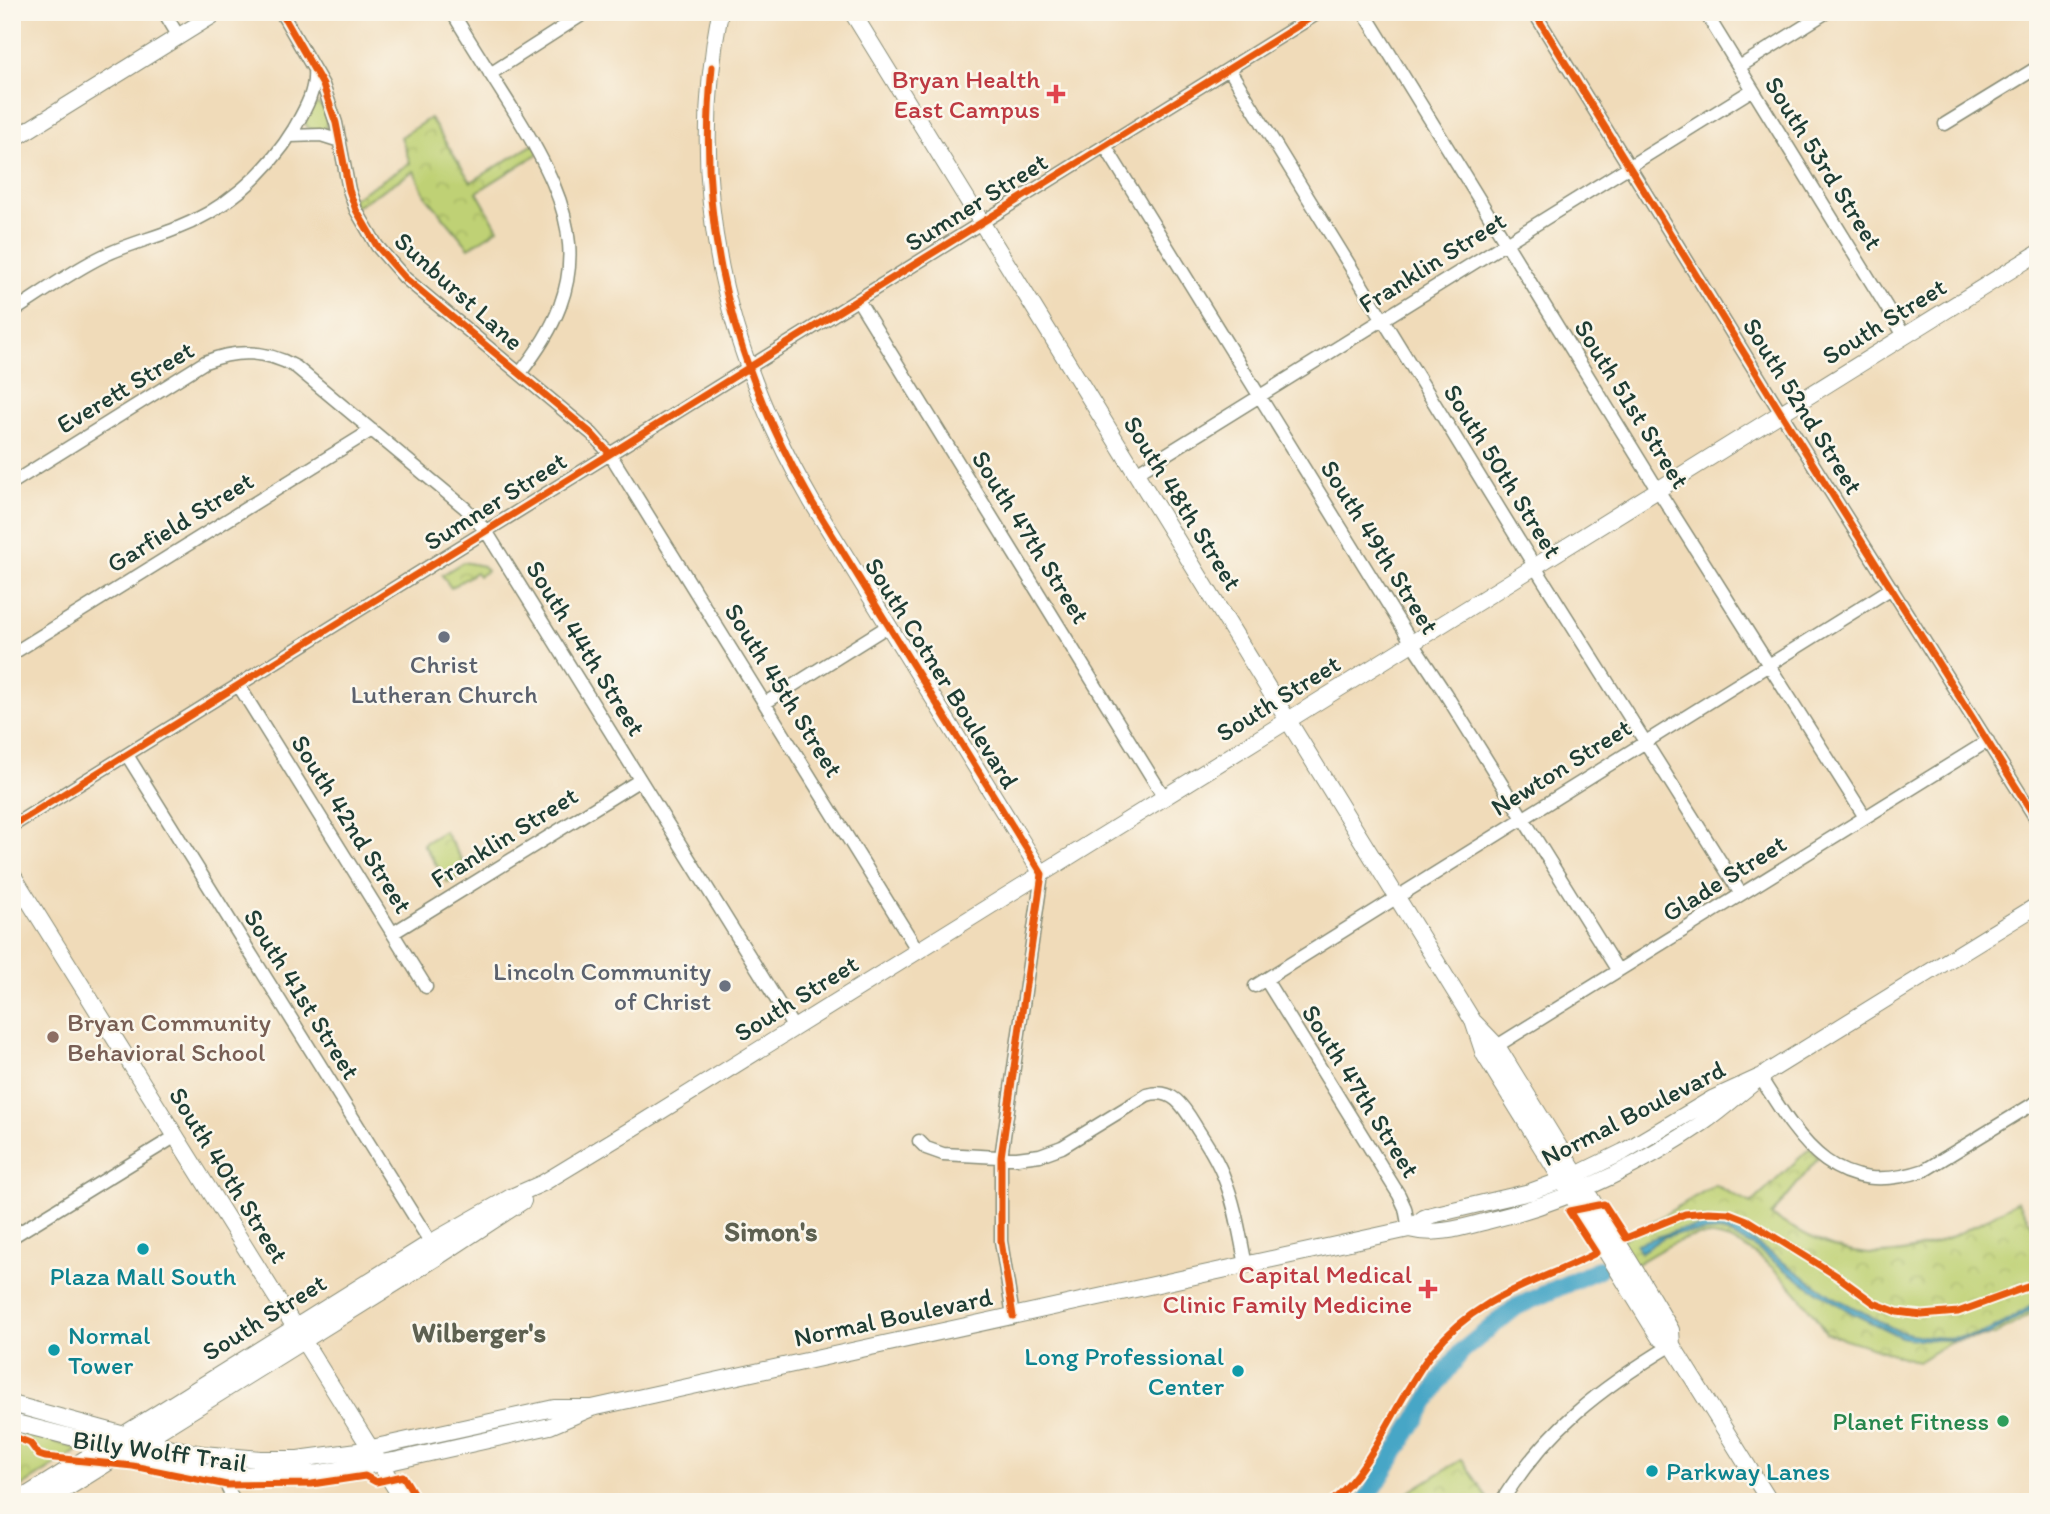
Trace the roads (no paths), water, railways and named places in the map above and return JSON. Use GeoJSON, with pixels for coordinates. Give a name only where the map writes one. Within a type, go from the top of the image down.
{"type":"FeatureCollection","features":[{"type":"Feature","properties":{"kind":"main road"},"geometry":{"type":"LineString","coordinates":[[12,140],[218,12]]}},
{"type":"Feature","properties":{"kind":"main road","name":"South Cotner Boulevard"},"geometry":{"type":"LineString","coordinates":[[720,12],[709,102],[710,187],[721,275],[747,368],[788,461],[1042,874]]}},
{"type":"Feature","properties":{"kind":"main road","name":"South 48th Street"},"geometry":{"type":"LineString","coordinates":[[852,12],[1578,1193],[1671,1330],[1672,1345],[1770,1502]]}},
{"type":"Feature","properties":{"kind":"main road","name":"South Street"},"geometry":{"type":"LineString","coordinates":[[54,1499],[304,1340],[511,1197],[543,1183],[794,1028],[2038,253]]}},
{"type":"Feature","properties":{"kind":"main road","name":"South 40th Street"},"geometry":{"type":"LineString","coordinates":[[12,874],[404,1502]]}},
{"type":"Feature","properties":{"kind":"main road","name":"Normal Boulevard"},"geometry":{"type":"LineString","coordinates":[[12,1422],[183,1467],[226,1474],[308,1474],[380,1463],[551,1426],[592,1408],[1409,1229],[1432,1215],[1508,1198],[1569,1177],[1626,1150],[1712,1099],[1760,1077],[2038,905]]}},
{"type":"Feature","properties":{"kind":"main road","name":"Normal Boulevard"},"geometry":{"type":"LineString","coordinates":[[1409,1229],[1428,1233],[1448,1230],[1507,1217],[1578,1193],[1664,1148],[1717,1113],[1760,1077]]}},
{"type":"Feature","properties":{"kind":"main road","name":"South Street"},"geometry":{"type":"LineString","coordinates":[[16,1502],[295,1326],[435,1249]]}},
{"type":"Feature","properties":{"kind":"main road","name":"Normal Boulevard"},"geometry":{"type":"LineString","coordinates":[[12,1404],[202,1454],[261,1459],[298,1459],[371,1448],[554,1408],[592,1408]]}},
{"type":"Feature","properties":{"kind":"street"},"geometry":{"type":"LineString","coordinates":[[164,12],[179,37]]}},
{"type":"Feature","properties":{"kind":"street","name":"Sunburst Lane"},"geometry":{"type":"LineString","coordinates":[[281,12],[310,59],[331,105],[349,190],[356,210],[377,246],[405,278],[520,373],[610,454]]}},
{"type":"Feature","properties":{"kind":"street"},"geometry":{"type":"LineString","coordinates":[[452,12],[550,174],[566,221],[569,242],[567,281],[557,316],[538,350],[520,373]]}},
{"type":"Feature","properties":{"kind":"street","name":"Sumner Street"},"geometry":{"type":"LineString","coordinates":[[12,826],[1320,12]]}},
{"type":"Feature","properties":{"kind":"street","name":"South 51st Street"},"geometry":{"type":"LineString","coordinates":[[1364,12],[1658,490],[1865,817]]}},
{"type":"Feature","properties":{"kind":"street","name":"South 52nd Street"},"geometry":{"type":"LineString","coordinates":[[1534,12],[1781,413],[2038,822]]}},
{"type":"Feature","properties":{"kind":"street","name":"South 53rd Street"},"geometry":{"type":"LineString","coordinates":[[1705,12],[1905,337]]}},
{"type":"Feature","properties":{"kind":"street"},"geometry":{"type":"LineString","coordinates":[[1739,67],[1827,12]]}},
{"type":"Feature","properties":{"kind":"street"},"geometry":{"type":"LineString","coordinates":[[490,74],[585,13]]}},
{"type":"Feature","properties":{"kind":"street"},"geometry":{"type":"LineString","coordinates":[[12,312],[99,258],[121,247],[184,226],[217,208],[254,179],[272,161],[289,136],[313,88],[314,69],[310,59]]}},
{"type":"Feature","properties":{"kind":"street"},"geometry":{"type":"LineString","coordinates":[[1945,124],[2038,67]]}},
{"type":"Feature","properties":{"kind":"street","name":"South 50th Street"},"geometry":{"type":"LineString","coordinates":[[1229,69],[1535,567],[1741,894]]}},
{"type":"Feature","properties":{"kind":"street","name":"Franklin Street"},"geometry":{"type":"LineString","coordinates":[[1136,473],[1752,90]]}},
{"type":"Feature","properties":{"kind":"street"},"geometry":{"type":"LineString","coordinates":[[289,136],[321,135],[340,141]]}},
{"type":"Feature","properties":{"kind":"street","name":"South 49th Street"},"geometry":{"type":"LineString","coordinates":[[1105,146],[1618,971]]}},
{"type":"Feature","properties":{"kind":"street","name":"South 47th Street"},"geometry":{"type":"LineString","coordinates":[[858,300],[1164,797]]}},
{"type":"Feature","properties":{"kind":"street","name":"Everett Street"},"geometry":{"type":"LineString","coordinates":[[12,483],[205,362],[234,353],[269,355]]}},
{"type":"Feature","properties":{"kind":"street","name":"South 44th Street"},"geometry":{"type":"LineString","coordinates":[[269,355],[296,367],[465,508],[486,531],[794,1028]]}},
{"type":"Feature","properties":{"kind":"street","name":"Garfield Street"},"geometry":{"type":"LineString","coordinates":[[12,654],[372,430]]}},
{"type":"Feature","properties":{"kind":"street","name":"South 45th Street"},"geometry":{"type":"LineString","coordinates":[[610,454],[918,951]]}},
{"type":"Feature","properties":{"kind":"street","name":"Newton Street"},"geometry":{"type":"LineString","coordinates":[[1261,983],[1892,588]]}},
{"type":"Feature","properties":{"kind":"street"},"geometry":{"type":"LineString","coordinates":[[765,703],[888,626]]}},
{"type":"Feature","properties":{"kind":"street","name":"South 42nd Street"},"geometry":{"type":"LineString","coordinates":[[239,685],[426,987]]}},
{"type":"Feature","properties":{"kind":"street","name":"Glade Street"},"geometry":{"type":"LineString","coordinates":[[1490,1050],[1988,741]]}},
{"type":"Feature","properties":{"kind":"street","name":"South 41st Street"},"geometry":{"type":"LineString","coordinates":[[127,755],[435,1249]]}},
{"type":"Feature","properties":{"kind":"street","name":"Franklin Street"},"geometry":{"type":"LineString","coordinates":[[393,933],[640,780]]}},
{"type":"Feature","properties":{"kind":"street"},"geometry":{"type":"LineString","coordinates":[[1013,1316],[1002,1241],[1001,1157],[1042,874]]}},
{"type":"Feature","properties":{"kind":"street","name":"South 47th Street"},"geometry":{"type":"LineString","coordinates":[[1261,983],[1399,1195],[1409,1229]]}},
{"type":"Feature","properties":{"kind":"street"},"geometry":{"type":"LineString","coordinates":[[1760,1077],[1797,1134],[1819,1157],[1846,1171],[1875,1178],[1908,1176],[1925,1170],[2038,1101]]}},
{"type":"Feature","properties":{"kind":"street"},"geometry":{"type":"LineString","coordinates":[[919,1141],[926,1148],[941,1154],[1025,1158],[1048,1153],[1142,1097],[1156,1093],[1169,1094],[1186,1110],[1221,1170],[1233,1204],[1246,1265]]}},
{"type":"Feature","properties":{"kind":"street"},"geometry":{"type":"LineString","coordinates":[[12,1237],[176,1136]]}},
{"type":"Feature","properties":{"kind":"street"},"geometry":{"type":"LineString","coordinates":[[1501,1502],[1536,1452],[1581,1407],[1627,1372],[1672,1345]]}},
{"type":"Feature","properties":{"kind":"street"},"geometry":{"type":"LineString","coordinates":[[226,1474],[228,1489],[235,1502]]}},
{"type":"Feature","properties":{"kind":"water"},"geometry":{"type":"Polygon","coordinates":[[[1725,1226],[1739,1232],[1832,1296],[1898,1331],[1932,1337],[1980,1334],[2038,1302],[2038,1306],[1988,1335],[1956,1340],[1901,1337],[1854,1314],[1799,1280],[1753,1246],[1722,1231],[1675,1234],[1664,1237],[1641,1252],[1636,1244],[1678,1230],[1725,1226]]]}},
{"type":"Feature","properties":{"kind":"waterway"},"geometry":{"type":"LineString","coordinates":[[1365,1502],[1443,1376],[1462,1351],[1516,1307],[1599,1269]]}},
{"type":"Feature","properties":{"kind":"place","name":"Bryan Health East Campus"},"geometry":{"type":"Point","coordinates":[1056,94]}},
{"type":"Feature","properties":{"kind":"place","name":"Christ Lutheran Church"},"geometry":{"type":"Point","coordinates":[444,637]}},
{"type":"Feature","properties":{"kind":"place","name":"Lincoln Community of Christ"},"geometry":{"type":"Point","coordinates":[725,986]}},
{"type":"Feature","properties":{"kind":"place","name":"Bryan Community Behavioral School"},"geometry":{"type":"Point","coordinates":[53,1037]}},
{"type":"Feature","properties":{"kind":"place","name":"Plaza Mall South"},"geometry":{"type":"Point","coordinates":[143,1249]}},
{"type":"Feature","properties":{"kind":"place","name":"Capital Medical Clinic Family Medicine"},"geometry":{"type":"Point","coordinates":[1428,1289]}},
{"type":"Feature","properties":{"kind":"place","name":"Normal Tower"},"geometry":{"type":"Point","coordinates":[54,1350]}},
{"type":"Feature","properties":{"kind":"place","name":"Long Professional Center"},"geometry":{"type":"Point","coordinates":[1238,1371]}},
{"type":"Feature","properties":{"kind":"place","name":"Planet Fitness"},"geometry":{"type":"Point","coordinates":[2003,1421]}},
{"type":"Feature","properties":{"kind":"place","name":"Parkway Lanes"},"geometry":{"type":"Point","coordinates":[1652,1471]}},
{"type":"Feature","properties":{"kind":"district","name":"Simon's"},"geometry":{"type":"Point","coordinates":[771,1231]}},
{"type":"Feature","properties":{"kind":"district","name":"Wilberger's"},"geometry":{"type":"Point","coordinates":[479,1332]}}]}
